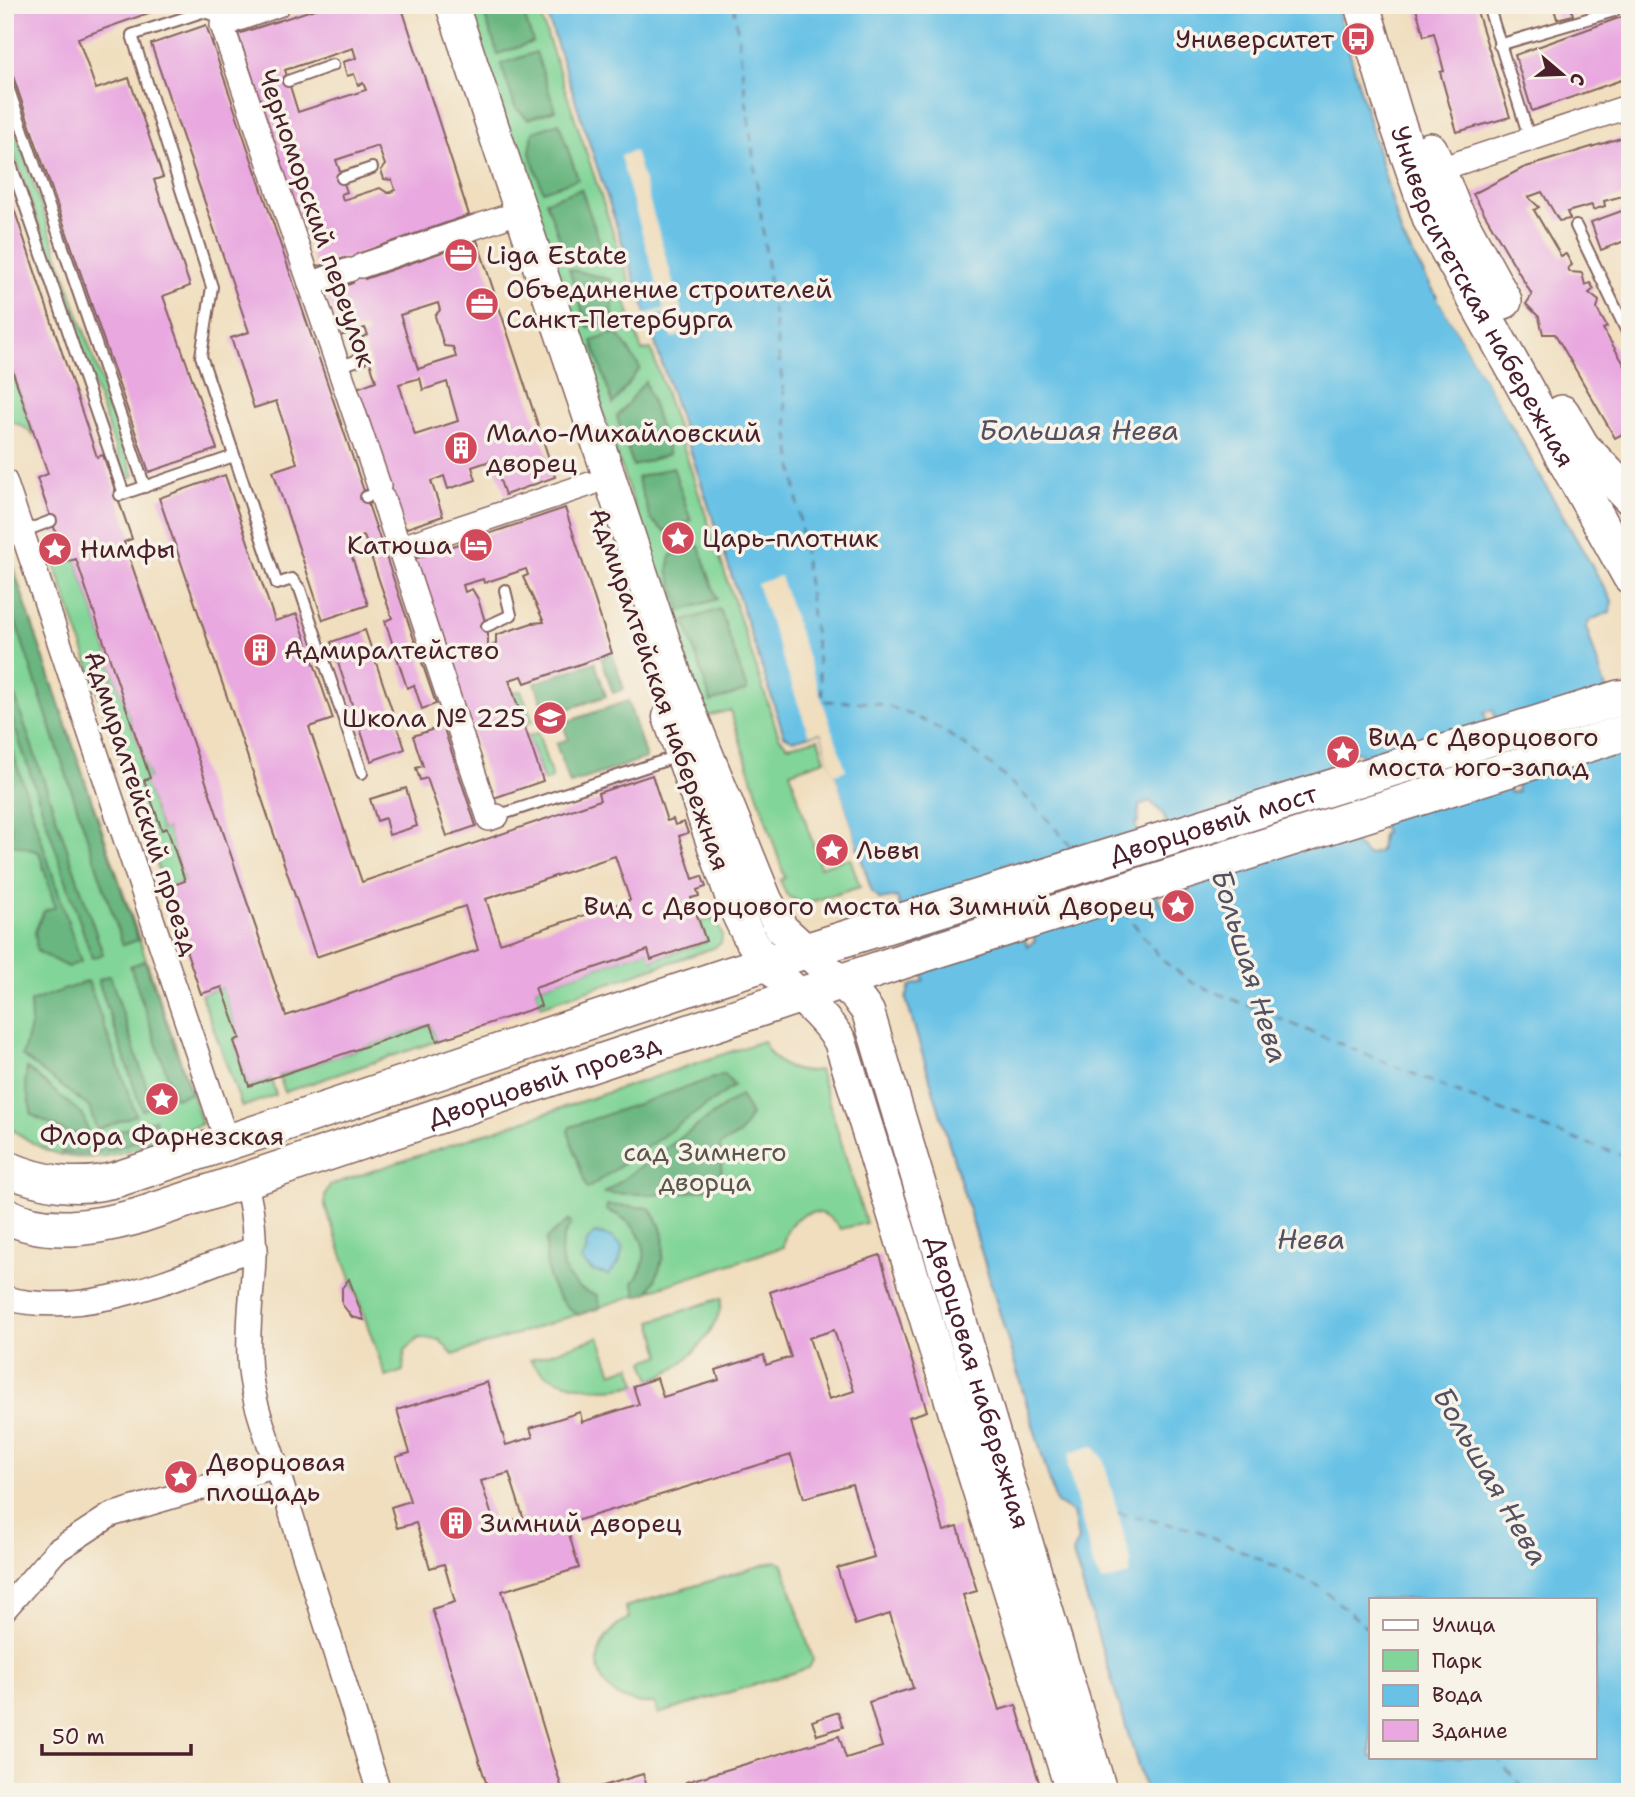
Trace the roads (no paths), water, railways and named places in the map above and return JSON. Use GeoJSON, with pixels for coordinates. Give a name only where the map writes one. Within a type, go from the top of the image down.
{"type":"FeatureCollection","features":[{"type":"Feature","properties":{"kind":"main road","name":"Адмиралтейская набережная"},"geometry":{"type":"LineString","coordinates":[[431,5],[590,484],[736,909],[750,939],[767,963],[801,995]]}},
{"type":"Feature","properties":{"kind":"main road","name":"Адмиралтейская набережная"},"geometry":{"type":"LineString","coordinates":[[452,5],[678,683],[766,900],[782,929],[841,982]]}},
{"type":"Feature","properties":{"kind":"main road","name":"Университетская набережная"},"geometry":{"type":"LineString","coordinates":[[1362,5],[1426,173],[1453,208],[1582,447],[1627,488]]}},
{"type":"Feature","properties":{"kind":"main road","name":"Университетская набережная"},"geometry":{"type":"LineString","coordinates":[[1387,5],[1426,173],[1431,220],[1630,576]]}},
{"type":"Feature","properties":{"kind":"main road","name":"Дворцовый мост"},"geometry":{"type":"LineString","coordinates":[[806,951],[901,924],[1626,694]]}},
{"type":"Feature","properties":{"kind":"main road","name":"Дворцовый мост"},"geometry":{"type":"LineString","coordinates":[[841,982],[1630,731]]}},
{"type":"Feature","properties":{"kind":"main road","name":"Дворцовый проезд"},"geometry":{"type":"LineString","coordinates":[[227,1142],[806,951]]}},
{"type":"Feature","properties":{"kind":"main road","name":"Дворцовый проезд"},"geometry":{"type":"LineString","coordinates":[[245,1181],[841,982]]}},
{"type":"Feature","properties":{"kind":"main road","name":"Дворцовая набережная"},"geometry":{"type":"LineString","coordinates":[[841,982],[856,996],[871,1021],[1101,1792]]}},
{"type":"Feature","properties":{"kind":"main road","name":"Дворцовая набережная"},"geometry":{"type":"LineString","coordinates":[[801,995],[830,1024],[840,1041],[1072,1792]]}},
{"type":"Feature","properties":{"kind":"main road"},"geometry":{"type":"LineString","coordinates":[[5,1168],[50,1183],[91,1185],[227,1142]]}},
{"type":"Feature","properties":{"kind":"main road"},"geometry":{"type":"LineString","coordinates":[[5,1215],[36,1224],[86,1227],[135,1217],[245,1181]]}},
{"type":"Feature","properties":{"kind":"street"},"geometry":{"type":"LineString","coordinates":[[222,25],[278,5]]}},
{"type":"Feature","properties":{"kind":"street","name":"Черноморский переулок"},"geometry":{"type":"LineString","coordinates":[[222,25],[251,93],[286,197],[329,355],[378,493],[437,643],[489,819],[498,816]]}},
{"type":"Feature","properties":{"kind":"street"},"geometry":{"type":"LineString","coordinates":[[1426,173],[1630,106]]}},
{"type":"Feature","properties":{"kind":"street"},"geometry":{"type":"LineString","coordinates":[[310,284],[502,219]]}},
{"type":"Feature","properties":{"kind":"street","name":"Адмиралтейский проезд"},"geometry":{"type":"LineString","coordinates":[[5,481],[227,1142]]}},
{"type":"Feature","properties":{"kind":"street"},"geometry":{"type":"LineString","coordinates":[[400,548],[477,514],[590,484]]}},
{"type":"Feature","properties":{"kind":"street"},"geometry":{"type":"LineString","coordinates":[[245,1181],[256,1225],[249,1359],[253,1394],[379,1792]]}},
{"type":"Feature","properties":{"kind":"street"},"geometry":{"type":"LineString","coordinates":[[5,1298],[58,1306],[104,1300],[256,1248]]}},
{"type":"Feature","properties":{"kind":"street"},"geometry":{"type":"LineString","coordinates":[[5,1608],[56,1551],[111,1515],[276,1466]]}},
{"type":"Feature","properties":{"kind":"lane"},"geometry":{"type":"LineString","coordinates":[[1488,5],[1530,139]]}},
{"type":"Feature","properties":{"kind":"lane"},"geometry":{"type":"LineString","coordinates":[[1500,45],[1614,11],[1612,5]]}},
{"type":"Feature","properties":{"kind":"lane"},"geometry":{"type":"LineString","coordinates":[[222,25],[214,15],[202,12],[132,35],[212,287],[201,356],[277,584],[292,579],[300,589],[362,773]]}},
{"type":"Feature","properties":{"kind":"lane"},"geometry":{"type":"LineString","coordinates":[[288,81],[334,65]]}},
{"type":"Feature","properties":{"kind":"lane"},"geometry":{"type":"LineString","coordinates":[[5,78],[145,486]]}},
{"type":"Feature","properties":{"kind":"lane"},"geometry":{"type":"LineString","coordinates":[[5,147],[120,495],[234,456]]}},
{"type":"Feature","properties":{"kind":"lane"},"geometry":{"type":"LineString","coordinates":[[342,178],[372,169]]}},
{"type":"Feature","properties":{"kind":"lane"},"geometry":{"type":"LineString","coordinates":[[1576,226],[1630,338]]}},
{"type":"Feature","properties":{"kind":"lane"},"geometry":{"type":"LineString","coordinates":[[329,355],[361,359]]}},
{"type":"Feature","properties":{"kind":"lane"},"geometry":{"type":"LineString","coordinates":[[22,532],[51,521]]}},
{"type":"Feature","properties":{"kind":"lane"},"geometry":{"type":"LineString","coordinates":[[487,626],[510,615],[506,590]]}},
{"type":"Feature","properties":{"kind":"lane"},"geometry":{"type":"LineString","coordinates":[[498,816],[683,754]]}},
{"type":"Feature","properties":{"kind":"water"},"geometry":{"type":"Polygon","coordinates":[[[544,5],[1336,5],[1402,236],[1612,601],[1610,612],[1590,620],[1586,627],[1630,764],[1630,1792],[1146,1792],[1073,1554],[1078,1540],[1073,1513],[1056,1502],[906,999],[910,986],[924,981],[897,897],[880,900],[872,892],[821,732],[793,740],[784,735],[544,5]],[[1493,710],[1484,712],[1510,793],[1518,791],[1493,710]],[[1335,742],[1328,762],[1354,843],[1368,855],[1380,851],[1382,834],[1385,833],[1360,752],[1356,752],[1349,743],[1335,742]],[[1150,801],[1139,805],[1138,822],[1135,823],[1160,904],[1179,917],[1192,905],[1163,814],[1150,801]],[[1010,863],[1002,865],[1027,946],[1035,941],[1010,863]]]}},
{"type":"Feature","properties":{"kind":"water"},"geometry":{"type":"Polygon","coordinates":[[[595,1233],[611,1237],[623,1247],[619,1263],[609,1275],[593,1271],[581,1261],[587,1249],[585,1245],[595,1233]]]}},
{"type":"Feature","properties":{"kind":"place","name":"Университет"},"geometry":{"type":"Point","coordinates":[1358,39]}},
{"type":"Feature","properties":{"kind":"place","name":"Liga Estate"},"geometry":{"type":"Point","coordinates":[461,255]}},
{"type":"Feature","properties":{"kind":"place","name":"Объединение строителей Санкт-Петербурга"},"geometry":{"type":"Point","coordinates":[482,304]}},
{"type":"Feature","properties":{"kind":"place","name":"Мало-Михайловский дворец"},"geometry":{"type":"Point","coordinates":[461,448]}},
{"type":"Feature","properties":{"kind":"place","name":"Царь-плотник"},"geometry":{"type":"Point","coordinates":[678,538]}},
{"type":"Feature","properties":{"kind":"place","name":"Катюша"},"geometry":{"type":"Point","coordinates":[476,545]}},
{"type":"Feature","properties":{"kind":"place","name":"Нимфы"},"geometry":{"type":"Point","coordinates":[55,549]}},
{"type":"Feature","properties":{"kind":"place","name":"Адмиралтейство"},"geometry":{"type":"Point","coordinates":[260,650]}},
{"type":"Feature","properties":{"kind":"place","name":"Школа № 225"},"geometry":{"type":"Point","coordinates":[550,718]}},
{"type":"Feature","properties":{"kind":"place","name":"Вид с Дворцового моста юго-запад"},"geometry":{"type":"Point","coordinates":[1343,752]}},
{"type":"Feature","properties":{"kind":"place","name":"Львы"},"geometry":{"type":"Point","coordinates":[832,850]}},
{"type":"Feature","properties":{"kind":"place","name":"Вид с Дворцового моста на Зимний Дворец"},"geometry":{"type":"Point","coordinates":[1178,906]}},
{"type":"Feature","properties":{"kind":"place","name":"Флора Фарнезская"},"geometry":{"type":"Point","coordinates":[162,1099]}},
{"type":"Feature","properties":{"kind":"place","name":"Дворцовая площадь"},"geometry":{"type":"Point","coordinates":[181,1477]}},
{"type":"Feature","properties":{"kind":"place","name":"Зимний дворец"},"geometry":{"type":"Point","coordinates":[456,1523]}},
{"type":"Feature","properties":{"kind":"water label","name":"Большая Нева"},"geometry":{"type":"Point","coordinates":[1079,430]}},
{"type":"Feature","properties":{"kind":"water label","name":"Большая Нева"},"geometry":{"type":"Point","coordinates":[1250,966]}},
{"type":"Feature","properties":{"kind":"water label","name":"Нева"},"geometry":{"type":"Point","coordinates":[1311,1239]}},
{"type":"Feature","properties":{"kind":"water label","name":"Большая Нева"},"geometry":{"type":"Point","coordinates":[1491,1476]}},
{"type":"Feature","properties":{"kind":"park label","name":"сад Зимнего дворца"},"geometry":{"type":"Point","coordinates":[705,1167]}}]}
